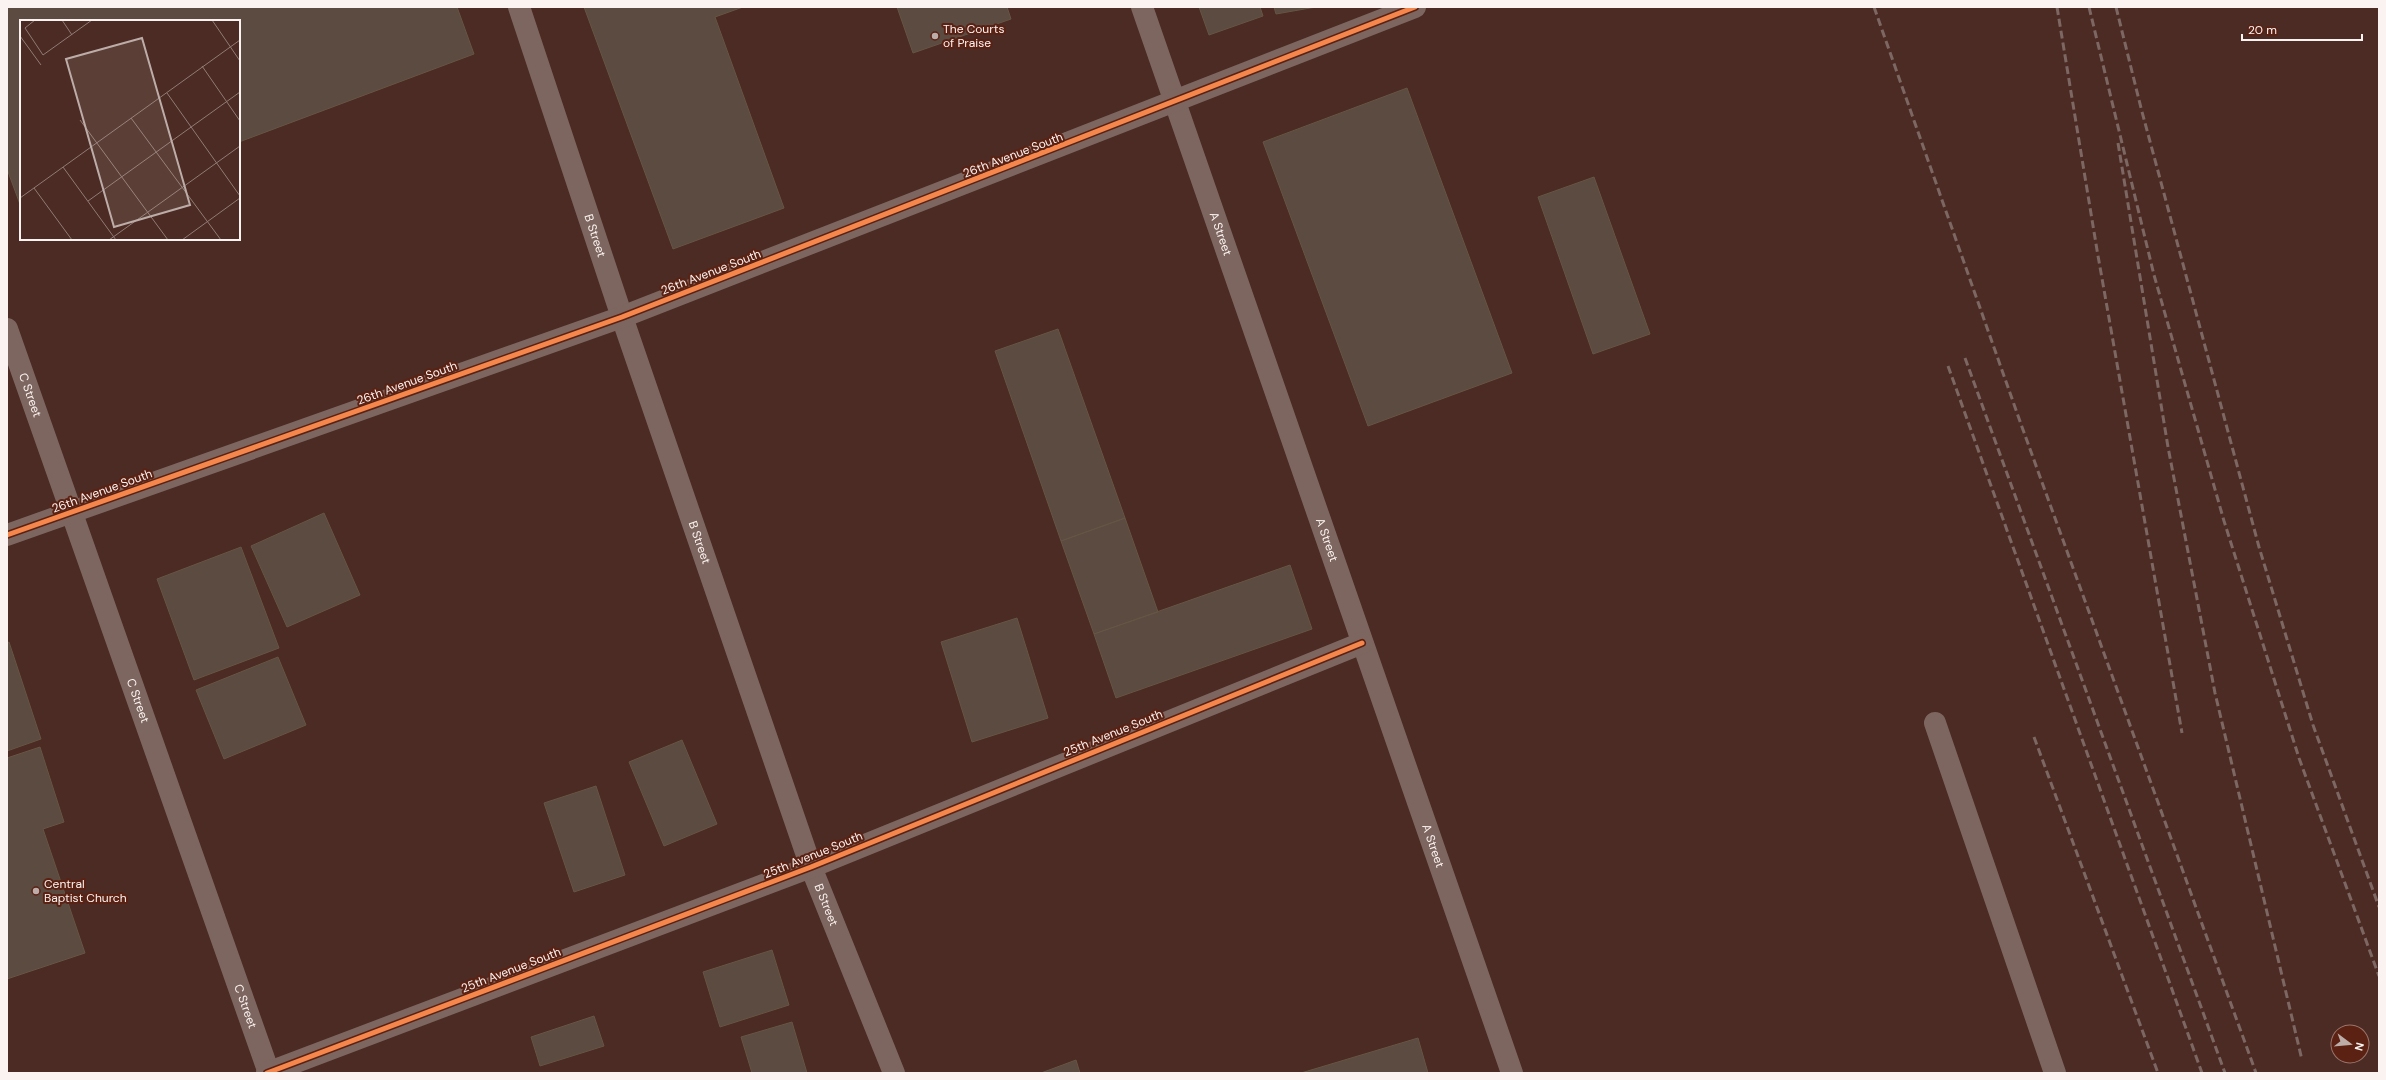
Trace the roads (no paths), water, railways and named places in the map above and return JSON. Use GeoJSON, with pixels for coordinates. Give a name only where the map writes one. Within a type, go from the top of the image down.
{"type":"FeatureCollection","features":[{"type":"Feature","properties":{"kind":"street","name":"B Street"},"geometry":{"type":"LineString","coordinates":[[519,7],[622,317],[811,867],[894,1073]]}},
{"type":"Feature","properties":{"kind":"street","name":"A Street"},"geometry":{"type":"LineString","coordinates":[[1142,7],[1512,1073]]}},
{"type":"Feature","properties":{"kind":"street","name":"26th Avenue South"},"geometry":{"type":"LineString","coordinates":[[7,536],[622,317],[1415,7]]}},
{"type":"Feature","properties":{"kind":"street","name":"C Street"},"geometry":{"type":"LineString","coordinates":[[7,329],[268,1073]]}},
{"type":"Feature","properties":{"kind":"street","name":"25th Avenue South"},"geometry":{"type":"LineString","coordinates":[[268,1073],[811,867],[1362,643]]}},
{"type":"Feature","properties":{"kind":"street"},"geometry":{"type":"LineString","coordinates":[[1935,723],[2055,1073]]}},
{"type":"Feature","properties":{"kind":"railway"},"geometry":{"type":"LineString","coordinates":[[1874,7],[2022,427],[2256,1073]]}},
{"type":"Feature","properties":{"kind":"railway"},"geometry":{"type":"LineString","coordinates":[[2057,7],[2097,250],[2182,733]]}},
{"type":"Feature","properties":{"kind":"railway"},"geometry":{"type":"LineString","coordinates":[[2089,7],[2154,275],[2224,521],[2299,758],[2379,976]]}},
{"type":"Feature","properties":{"kind":"railway"},"geometry":{"type":"LineString","coordinates":[[2116,7],[2141,108],[2259,547],[2313,725],[2379,907]]}},
{"type":"Feature","properties":{"kind":"railway"},"geometry":{"type":"LineString","coordinates":[[2118,143],[2168,447],[2215,693],[2302,1060]]}},
{"type":"Feature","properties":{"kind":"railway"},"geometry":{"type":"LineString","coordinates":[[1965,358],[2225,1073]]}},
{"type":"Feature","properties":{"kind":"railway"},"geometry":{"type":"LineString","coordinates":[[1948,366],[2202,1073]]}},
{"type":"Feature","properties":{"kind":"railway"},"geometry":{"type":"LineString","coordinates":[[2034,737],[2158,1073]]}},
{"type":"Feature","properties":{"kind":"place","name":"The Courts of Praise"},"geometry":{"type":"Point","coordinates":[935,36]}},
{"type":"Feature","properties":{"kind":"place","name":"Central Baptist Church"},"geometry":{"type":"Point","coordinates":[36,891]}}]}
